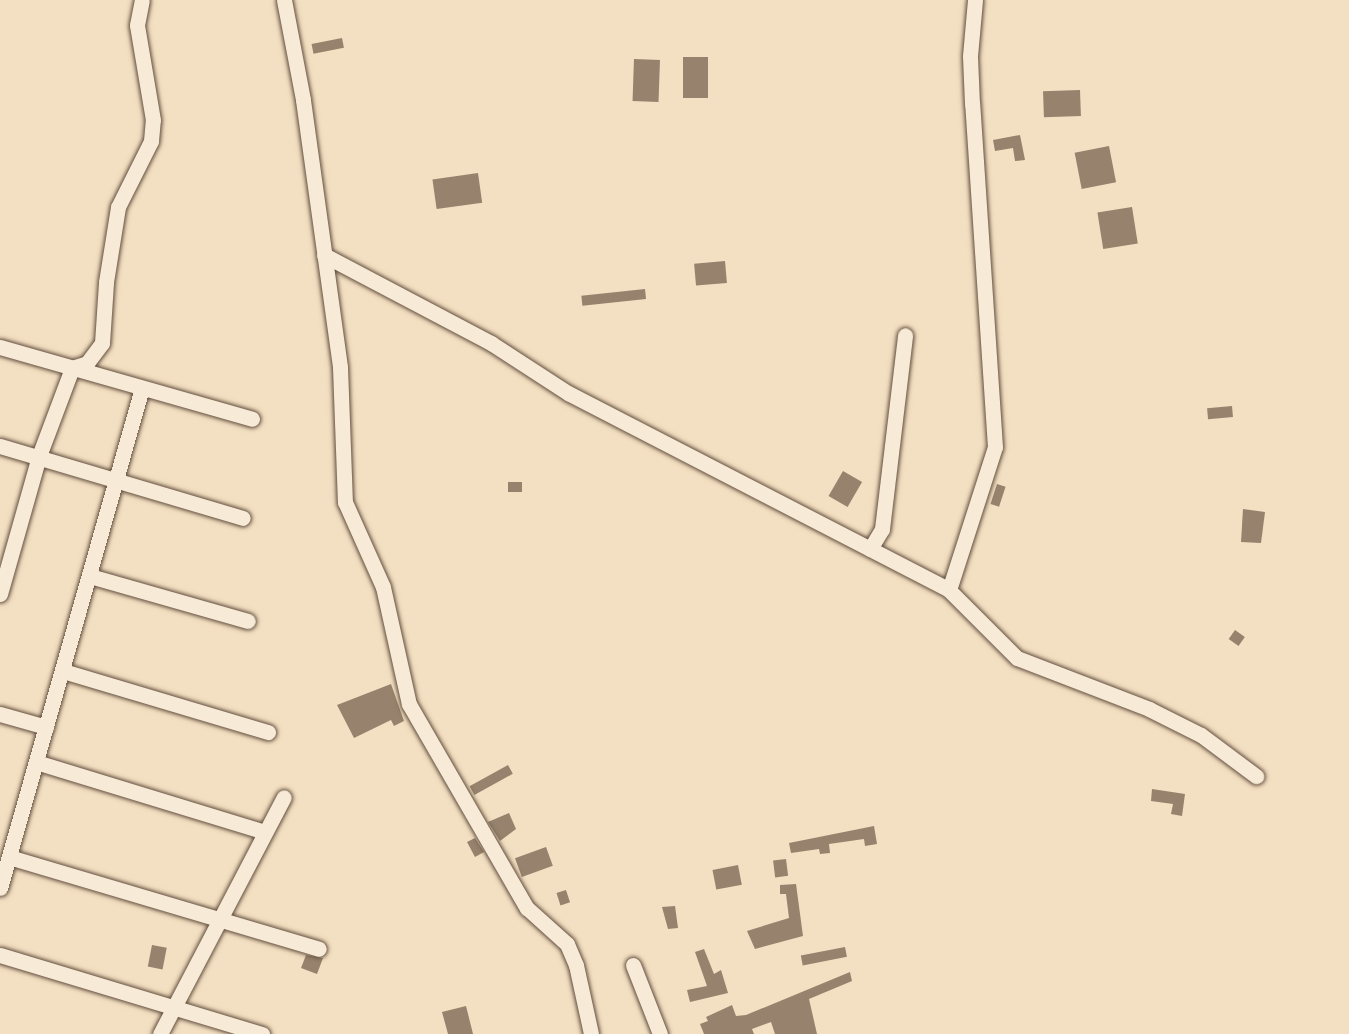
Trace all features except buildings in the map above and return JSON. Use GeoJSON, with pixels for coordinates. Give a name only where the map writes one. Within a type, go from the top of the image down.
{"type":"FeatureCollection","features":[{"type":"Feature","properties":{"kind":"street"},"geometry":{"type":"LineString","coordinates":[[72,368],[87,363],[102,343],[106,282],[118,207],[151,141],[153,120],[137,25],[142,0]]}},
{"type":"Feature","properties":{"kind":"street"},"geometry":{"type":"LineString","coordinates":[[284,0],[303,100],[340,367],[345,502],[383,587],[405,693],[527,908],[567,944],[576,964],[591,1034]]}},
{"type":"Feature","properties":{"kind":"street"},"geometry":{"type":"LineString","coordinates":[[949,590],[995,447],[972,104],[970,56],[975,0]]}},
{"type":"Feature","properties":{"kind":"street"},"geometry":{"type":"LineString","coordinates":[[324,255],[491,343],[568,393],[949,590],[1017,658],[1149,709],[1201,735],[1256,777]]}},
{"type":"Feature","properties":{"kind":"street"},"geometry":{"type":"LineString","coordinates":[[870,549],[882,529],[905,335]]}},
{"type":"Feature","properties":{"kind":"street"},"geometry":{"type":"LineString","coordinates":[[0,347],[252,419]]}},
{"type":"Feature","properties":{"kind":"street"},"geometry":{"type":"LineString","coordinates":[[0,594],[6,550],[72,368]]}},
{"type":"Feature","properties":{"kind":"street"},"geometry":{"type":"LineString","coordinates":[[0,888],[118,480],[142,388]]}},
{"type":"Feature","properties":{"kind":"street"},"geometry":{"type":"LineString","coordinates":[[0,446],[243,518]]}},
{"type":"Feature","properties":{"kind":"street"},"geometry":{"type":"LineString","coordinates":[[90,576],[248,621]]}},
{"type":"Feature","properties":{"kind":"street"},"geometry":{"type":"LineString","coordinates":[[63,671],[268,732]]}},
{"type":"Feature","properties":{"kind":"street"},"geometry":{"type":"LineString","coordinates":[[0,714],[46,727]]}},
{"type":"Feature","properties":{"kind":"street"},"geometry":{"type":"LineString","coordinates":[[36,762],[265,832]]}},
{"type":"Feature","properties":{"kind":"street"},"geometry":{"type":"LineString","coordinates":[[160,1034],[284,796]]}},
{"type":"Feature","properties":{"kind":"street"},"geometry":{"type":"LineString","coordinates":[[9,857],[218,922],[319,949]]}},
{"type":"Feature","properties":{"kind":"street"},"geometry":{"type":"LineString","coordinates":[[0,955],[262,1034]]}},
{"type":"Feature","properties":{"kind":"street"},"geometry":{"type":"LineString","coordinates":[[633,965],[660,1034]]}}]}
